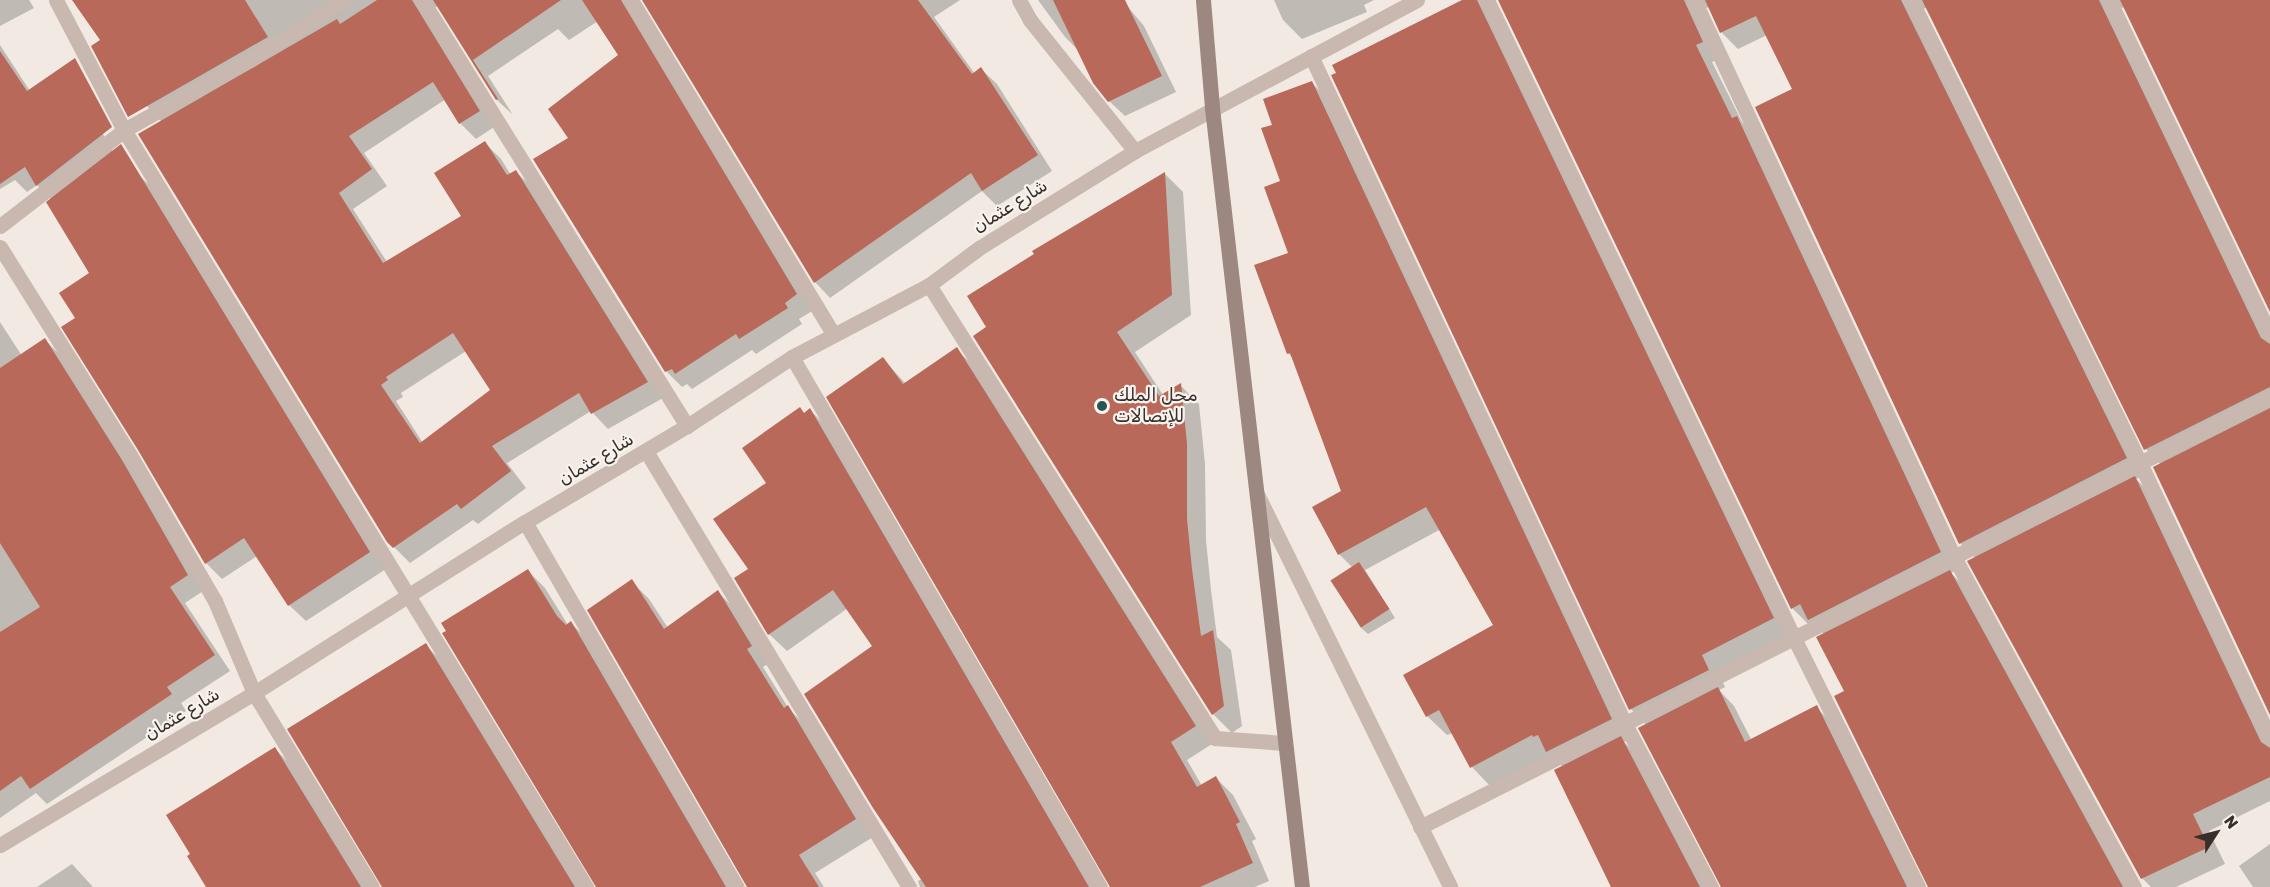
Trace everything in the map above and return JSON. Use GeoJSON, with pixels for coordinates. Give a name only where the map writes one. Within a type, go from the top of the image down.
{"type":"FeatureCollection","features":[{"type":"Feature","properties":{"kind":"main road"},"geometry":{"type":"LineString","coordinates":[[1203,0],[1212,108],[1302,887]]}},
{"type":"Feature","properties":{"kind":"street"},"geometry":{"type":"LineString","coordinates":[[56,0],[124,130],[586,887]]}},
{"type":"Feature","properties":{"kind":"street"},"geometry":{"type":"LineString","coordinates":[[0,226],[124,130],[250,60],[344,0]]}},
{"type":"Feature","properties":{"kind":"street"},"geometry":{"type":"LineString","coordinates":[[422,0],[687,426]]}},
{"type":"Feature","properties":{"kind":"street"},"geometry":{"type":"LineString","coordinates":[[631,0],[833,334]]}},
{"type":"Feature","properties":{"kind":"street"},"geometry":{"type":"LineString","coordinates":[[1019,0],[1030,20],[1135,151]]}},
{"type":"Feature","properties":{"kind":"street","name":"شارع عثمان"},"geometry":{"type":"LineString","coordinates":[[0,845],[254,693],[525,522],[687,426],[792,357],[929,285],[979,248],[1135,151],[1417,0]]}},
{"type":"Feature","properties":{"kind":"street"},"geometry":{"type":"LineString","coordinates":[[1486,0],[1794,638],[1918,887]]}},
{"type":"Feature","properties":{"kind":"street"},"geometry":{"type":"LineString","coordinates":[[1694,0],[1954,557],[2134,887]]}},
{"type":"Feature","properties":{"kind":"street"},"geometry":{"type":"LineString","coordinates":[[1911,0],[2140,463],[2270,738]]}},
{"type":"Feature","properties":{"kind":"street"},"geometry":{"type":"LineString","coordinates":[[2109,0],[2270,334]]}},
{"type":"Feature","properties":{"kind":"street"},"geometry":{"type":"LineString","coordinates":[[1311,56],[1625,724],[1711,887]]}},
{"type":"Feature","properties":{"kind":"street"},"geometry":{"type":"LineString","coordinates":[[0,247],[130,455],[215,602],[254,693],[372,887]]}},
{"type":"Feature","properties":{"kind":"street"},"geometry":{"type":"LineString","coordinates":[[929,285],[1215,738],[1284,743]]}},
{"type":"Feature","properties":{"kind":"street"},"geometry":{"type":"LineString","coordinates":[[792,357],[1100,887]]}},
{"type":"Feature","properties":{"kind":"street"},"geometry":{"type":"LineString","coordinates":[[1420,827],[2270,397]]}},
{"type":"Feature","properties":{"kind":"street"},"geometry":{"type":"LineString","coordinates":[[646,451],[909,887]]}},
{"type":"Feature","properties":{"kind":"street"},"geometry":{"type":"LineString","coordinates":[[1256,492],[1450,887]]}},
{"type":"Feature","properties":{"kind":"street"},"geometry":{"type":"LineString","coordinates":[[525,522],[737,887]]}},
{"type":"Feature","properties":{"kind":"building"},"geometry":{"type":"Polygon","coordinates":[[[72,0],[245,0],[268,37],[128,117],[91,46],[100,40],[72,0]]]}},
{"type":"Feature","properties":{"kind":"building"},"geometry":{"type":"Polygon","coordinates":[[[377,0],[412,0],[480,111],[459,124],[433,82],[349,136],[372,169],[339,193],[383,263],[461,216],[434,173],[485,141],[507,175],[516,170],[648,382],[591,414],[579,393],[492,446],[511,471],[461,509],[457,504],[393,548],[387,542],[138,134],[337,19],[340,24],[377,0]],[[453,333],[386,377],[388,380],[381,385],[420,443],[490,390],[453,333]]]}},
{"type":"Feature","properties":{"kind":"building"},"geometry":{"type":"Polygon","coordinates":[[[433,0],[561,0],[473,60],[498,99],[496,100],[433,0]]]}},
{"type":"Feature","properties":{"kind":"building"},"geometry":{"type":"Polygon","coordinates":[[[582,0],[621,0],[797,294],[785,303],[788,308],[739,339],[736,334],[675,374],[672,369],[665,372],[533,159],[568,138],[548,109],[618,55],[582,0]]]}},
{"type":"Feature","properties":{"kind":"building"},"geometry":{"type":"Polygon","coordinates":[[[642,0],[918,0],[972,74],[981,67],[1038,155],[982,191],[971,173],[814,283],[642,0]]]}},
{"type":"Feature","properties":{"kind":"building"},"geometry":{"type":"Polygon","coordinates":[[[1053,0],[1125,0],[1162,76],[1108,102],[1093,83],[1053,0]]]}},
{"type":"Feature","properties":{"kind":"building"},"geometry":{"type":"Polygon","coordinates":[[[1462,0],[1477,0],[1774,618],[1702,655],[1709,670],[1629,710],[1331,75],[1336,73],[1332,65],[1462,0]]]}},
{"type":"Feature","properties":{"kind":"building"},"geometry":{"type":"Polygon","coordinates":[[[1498,0],[1684,0],[1703,42],[1696,45],[1732,118],[1737,116],[1941,552],[1808,620],[1800,604],[1791,609],[1498,0]]]}},
{"type":"Feature","properties":{"kind":"building"},"geometry":{"type":"Polygon","coordinates":[[[1705,0],[1901,0],[2127,458],[1959,544],[1755,107],[1792,89],[1756,16],[1720,33],[1705,0]]]}},
{"type":"Feature","properties":{"kind":"building"},"geometry":{"type":"Polygon","coordinates":[[[1922,0],[2099,0],[2261,338],[2270,344],[2270,387],[2144,450],[1922,0]]]}},
{"type":"Feature","properties":{"kind":"building"},"geometry":{"type":"Polygon","coordinates":[[[2120,0],[2270,0],[2270,312],[2120,0]]]}},
{"type":"Feature","properties":{"kind":"building"},"geometry":{"type":"Polygon","coordinates":[[[0,51],[27,91],[75,58],[112,127],[36,186],[25,167],[0,184],[0,51]]]}},
{"type":"Feature","properties":{"kind":"building"},"geometry":{"type":"Polygon","coordinates":[[[1312,81],[1612,719],[1546,752],[1538,735],[1533,737],[1532,735],[1470,768],[1439,710],[1426,717],[1403,675],[1493,625],[1426,507],[1338,555],[1312,507],[1341,491],[1290,353],[1287,354],[1254,265],[1288,253],[1264,187],[1280,181],[1261,128],[1272,125],[1263,99],[1312,81]]]}},
{"type":"Feature","properties":{"kind":"building"},"geometry":{"type":"Polygon","coordinates":[[[121,144],[370,552],[288,606],[244,538],[205,564],[138,450],[61,327],[75,318],[59,293],[89,273],[46,202],[121,144]]]}},
{"type":"Feature","properties":{"kind":"building"},"geometry":{"type":"Polygon","coordinates":[[[1165,172],[1172,295],[1117,332],[1159,396],[1181,383],[1187,444],[1187,519],[1192,569],[1201,636],[1213,630],[1224,706],[1212,715],[973,336],[986,327],[967,296],[1034,254],[1032,251],[1165,172]]]}},
{"type":"Feature","properties":{"kind":"building"},"geometry":{"type":"Polygon","coordinates":[[[45,338],[122,460],[188,575],[170,587],[215,655],[167,687],[172,694],[30,789],[21,776],[0,791],[0,632],[40,607],[0,543],[0,368],[45,338]]]}},
{"type":"Feature","properties":{"kind":"building"},"geometry":{"type":"Polygon","coordinates":[[[957,347],[1196,726],[1171,742],[1197,787],[1216,776],[1240,822],[1236,824],[1253,863],[1200,887],[1110,887],[826,397],[883,357],[903,384],[957,347]]]}},
{"type":"Feature","properties":{"kind":"building"},"geometry":{"type":"Polygon","coordinates":[[[800,407],[804,413],[810,408],[1089,887],[926,887],[873,808],[804,694],[872,646],[833,590],[768,635],[734,578],[748,569],[713,519],[766,483],[742,448],[800,407]]]}},
{"type":"Feature","properties":{"kind":"building"},"geometry":{"type":"Polygon","coordinates":[[[2270,408],[2270,715],[2153,467],[2270,408]]]}},
{"type":"Feature","properties":{"kind":"building"},"geometry":{"type":"Polygon","coordinates":[[[2135,476],[2261,742],[2270,748],[2270,777],[2193,814],[2209,847],[2141,879],[1967,561],[2135,476]]]}},
{"type":"Feature","properties":{"kind":"building"},"geometry":{"type":"Polygon","coordinates":[[[1359,562],[1389,609],[1361,627],[1330,581],[1359,562]]]}},
{"type":"Feature","properties":{"kind":"building"},"geometry":{"type":"Polygon","coordinates":[[[528,569],[557,616],[566,625],[571,621],[726,887],[596,887],[442,633],[446,631],[441,623],[528,569]]]}},
{"type":"Feature","properties":{"kind":"building"},"geometry":{"type":"Polygon","coordinates":[[[1950,570],[2123,887],[1928,887],[1834,696],[1844,691],[1816,637],[1950,570]]]}},
{"type":"Feature","properties":{"kind":"building"},"geometry":{"type":"Polygon","coordinates":[[[632,579],[664,629],[718,590],[752,646],[747,649],[784,708],[788,705],[856,819],[799,855],[819,887],[747,887],[587,610],[632,579]]]}},
{"type":"Feature","properties":{"kind":"building"},"geometry":{"type":"Polygon","coordinates":[[[426,643],[575,887],[382,887],[287,729],[426,643]]]}},
{"type":"Feature","properties":{"kind":"building"},"geometry":{"type":"Polygon","coordinates":[[[1718,687],[1745,742],[1817,705],[1907,887],[1721,887],[1638,728],[1718,687]]]}},
{"type":"Feature","properties":{"kind":"building"},"geometry":{"type":"Polygon","coordinates":[[[1621,736],[1700,887],[1611,887],[1554,770],[1621,736]]]}},
{"type":"Feature","properties":{"kind":"building"},"geometry":{"type":"Polygon","coordinates":[[[275,747],[361,887],[206,887],[187,856],[190,854],[166,815],[275,747]]]}},
{"type":"Feature","properties":{"kind":"place","name":"محل الملك للإتصالات"},"geometry":{"type":"Point","coordinates":[1102,406]}}]}
